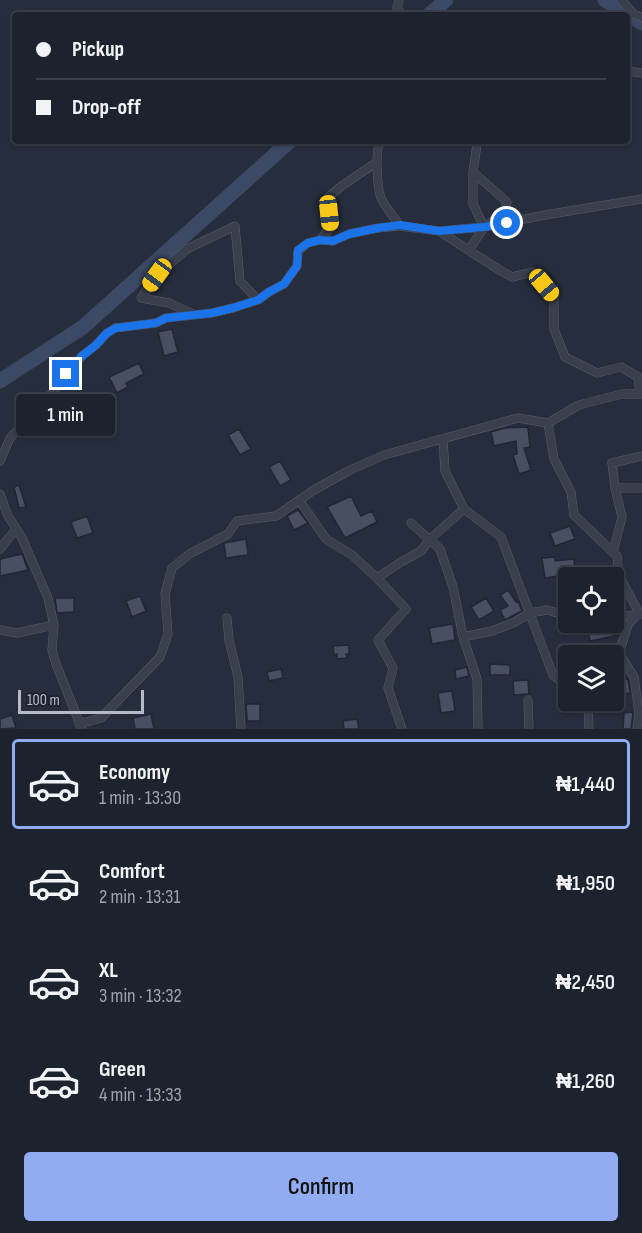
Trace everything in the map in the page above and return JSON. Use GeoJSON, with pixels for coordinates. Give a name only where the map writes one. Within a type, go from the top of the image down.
{"type":"FeatureCollection","features":[{"type":"Feature","properties":{"kind":"street"},"geometry":{"type":"LineString","coordinates":[[621,0],[634,14],[642,17]]}},
{"type":"Feature","properties":{"kind":"street"},"geometry":{"type":"LineString","coordinates":[[378,144],[377,162],[381,197],[400,225]]}},
{"type":"Feature","properties":{"kind":"street"},"geometry":{"type":"LineString","coordinates":[[477,144],[473,172],[473,204],[484,227]]}},
{"type":"Feature","properties":{"kind":"street"},"geometry":{"type":"LineString","coordinates":[[320,240],[330,228],[327,198],[377,162]]}},
{"type":"Feature","properties":{"kind":"street"},"geometry":{"type":"LineString","coordinates":[[469,250],[484,227],[504,214],[507,202],[473,172]]}},
{"type":"Feature","properties":{"kind":"street"},"geometry":{"type":"LineString","coordinates":[[0,461],[10,438],[53,392],[82,356],[107,333],[116,328],[156,323],[166,318],[212,313],[258,300],[284,284],[297,266],[298,250],[308,243],[320,240],[333,241],[349,234],[400,225],[439,231],[484,227],[642,199]]}},
{"type":"Feature","properties":{"kind":"street"},"geometry":{"type":"LineString","coordinates":[[195,315],[169,303],[141,298],[157,275],[187,249],[235,226],[240,281],[258,300]]}},
{"type":"Feature","properties":{"kind":"street"},"geometry":{"type":"LineString","coordinates":[[0,494],[8,516],[22,538],[48,598],[54,625],[52,650],[81,726],[101,718],[160,657],[168,634],[165,594],[172,568],[191,553],[228,534],[237,521],[276,516],[314,489],[384,455],[518,418],[548,423],[579,405],[622,394],[641,394],[638,377],[621,367],[597,373],[566,357],[554,329],[554,297],[534,273],[512,277],[439,231]]}},
{"type":"Feature","properties":{"kind":"street"},"geometry":{"type":"LineString","coordinates":[[548,423],[554,459],[571,492],[574,515],[616,556],[619,574],[639,615]]}},
{"type":"Feature","properties":{"kind":"street"},"geometry":{"type":"LineString","coordinates":[[443,438],[445,471],[464,509],[501,537],[553,675],[558,678]]}},
{"type":"Feature","properties":{"kind":"street"},"geometry":{"type":"LineString","coordinates":[[613,552],[622,517],[612,463],[642,456]]}},
{"type":"Feature","properties":{"kind":"street"},"geometry":{"type":"LineString","coordinates":[[615,488],[642,488]]}},
{"type":"Feature","properties":{"kind":"street"},"geometry":{"type":"LineString","coordinates":[[299,500],[326,539],[352,555],[378,578],[406,609],[378,640],[393,668],[388,688],[402,729]]}},
{"type":"Feature","properties":{"kind":"street"},"geometry":{"type":"LineString","coordinates":[[378,578],[421,550],[464,509]]}},
{"type":"Feature","properties":{"kind":"street"},"geometry":{"type":"LineString","coordinates":[[411,523],[440,549],[444,558],[453,587],[463,637],[477,679],[478,729]]}},
{"type":"Feature","properties":{"kind":"street"},"geometry":{"type":"LineString","coordinates":[[0,549],[16,529]]}},
{"type":"Feature","properties":{"kind":"street"},"geometry":{"type":"LineString","coordinates":[[463,637],[492,631],[530,613],[547,610],[558,613]]}},
{"type":"Feature","properties":{"kind":"street"},"geometry":{"type":"LineString","coordinates":[[624,616],[639,615]]}},
{"type":"Feature","properties":{"kind":"street"},"geometry":{"type":"LineString","coordinates":[[620,645],[628,625],[639,615]]}},
{"type":"Feature","properties":{"kind":"street"},"geometry":{"type":"LineString","coordinates":[[227,618],[229,640],[238,677],[241,729]]}},
{"type":"Feature","properties":{"kind":"street"},"geometry":{"type":"LineString","coordinates":[[0,630],[18,633],[54,625]]}},
{"type":"Feature","properties":{"kind":"street"},"geometry":{"type":"LineString","coordinates":[[624,666],[634,678],[639,713],[637,729]]}},
{"type":"Feature","properties":{"kind":"street"},"geometry":{"type":"LineString","coordinates":[[528,700],[529,729]]}},
{"type":"Feature","properties":{"kind":"street"},"geometry":{"type":"LineString","coordinates":[[588,711],[589,729]]}},
{"type":"Feature","properties":{"kind":"building"},"geometry":{"type":"Polygon","coordinates":[[[172,329],[178,352],[164,356],[158,332],[172,329]]]}},
{"type":"Feature","properties":{"kind":"building"},"geometry":{"type":"Polygon","coordinates":[[[139,363],[144,374],[126,383],[128,387],[117,393],[109,377],[139,363]]]}},
{"type":"Feature","properties":{"kind":"building"},"geometry":{"type":"Polygon","coordinates":[[[528,427],[530,447],[524,448],[531,470],[519,474],[513,455],[517,454],[516,441],[494,446],[491,432],[505,428],[528,427]]]}},
{"type":"Feature","properties":{"kind":"building"},"geometry":{"type":"Polygon","coordinates":[[[239,429],[251,449],[240,455],[228,435],[239,429]]]}},
{"type":"Feature","properties":{"kind":"building"},"geometry":{"type":"Polygon","coordinates":[[[280,461],[291,480],[280,486],[269,467],[280,461]]]}},
{"type":"Feature","properties":{"kind":"building"},"geometry":{"type":"Polygon","coordinates":[[[19,485],[26,507],[19,508],[14,487],[19,485]]]}},
{"type":"Feature","properties":{"kind":"building"},"geometry":{"type":"Polygon","coordinates":[[[351,496],[361,516],[372,511],[377,522],[345,538],[327,507],[351,496]]]}},
{"type":"Feature","properties":{"kind":"building"},"geometry":{"type":"Polygon","coordinates":[[[298,510],[308,523],[294,530],[287,516],[298,510]]]}},
{"type":"Feature","properties":{"kind":"building"},"geometry":{"type":"Polygon","coordinates":[[[87,516],[93,533],[77,538],[71,522],[87,516]]]}},
{"type":"Feature","properties":{"kind":"building"},"geometry":{"type":"Polygon","coordinates":[[[570,526],[575,539],[555,546],[550,533],[570,526]]]}},
{"type":"Feature","properties":{"kind":"building"},"geometry":{"type":"Polygon","coordinates":[[[246,539],[248,555],[226,558],[224,543],[246,539]]]}},
{"type":"Feature","properties":{"kind":"building"},"geometry":{"type":"Polygon","coordinates":[[[22,554],[28,570],[0,576],[0,559],[22,554]]]}},
{"type":"Feature","properties":{"kind":"building"},"geometry":{"type":"Polygon","coordinates":[[[555,557],[555,561],[574,559],[575,567],[558,567],[558,576],[545,578],[542,558],[555,557]]]}},
{"type":"Feature","properties":{"kind":"building"},"geometry":{"type":"Polygon","coordinates":[[[508,590],[516,602],[518,601],[522,611],[505,620],[500,610],[508,606],[500,595],[508,590]]]}},
{"type":"Feature","properties":{"kind":"building"},"geometry":{"type":"Polygon","coordinates":[[[140,596],[146,611],[132,617],[126,601],[140,596]]]}},
{"type":"Feature","properties":{"kind":"building"},"geometry":{"type":"Polygon","coordinates":[[[55,598],[74,598],[74,612],[57,613],[55,598]]]}},
{"type":"Feature","properties":{"kind":"building"},"geometry":{"type":"Polygon","coordinates":[[[486,598],[494,611],[479,620],[471,607],[486,598]]]}},
{"type":"Feature","properties":{"kind":"building"},"geometry":{"type":"Polygon","coordinates":[[[453,624],[455,640],[432,644],[429,628],[453,624]]]}},
{"type":"Feature","properties":{"kind":"building"},"geometry":{"type":"Polygon","coordinates":[[[589,633],[620,633],[619,635],[590,641],[589,633]]]}},
{"type":"Feature","properties":{"kind":"building"},"geometry":{"type":"Polygon","coordinates":[[[349,645],[347,658],[337,659],[333,646],[349,645]]]}},
{"type":"Feature","properties":{"kind":"building"},"geometry":{"type":"Polygon","coordinates":[[[490,664],[510,665],[510,675],[490,675],[490,664]]]}},
{"type":"Feature","properties":{"kind":"building"},"geometry":{"type":"Polygon","coordinates":[[[467,667],[469,676],[456,679],[455,670],[467,667]]]}},
{"type":"Feature","properties":{"kind":"building"},"geometry":{"type":"Polygon","coordinates":[[[281,669],[283,678],[269,681],[267,672],[281,669]]]}},
{"type":"Feature","properties":{"kind":"building"},"geometry":{"type":"Polygon","coordinates":[[[624,679],[628,679],[630,693],[624,694],[624,679]]]}},
{"type":"Feature","properties":{"kind":"building"},"geometry":{"type":"Polygon","coordinates":[[[528,680],[529,694],[514,695],[513,681],[528,680]]]}},
{"type":"Feature","properties":{"kind":"building"},"geometry":{"type":"Polygon","coordinates":[[[452,691],[455,711],[441,713],[438,693],[452,691]]]}},
{"type":"Feature","properties":{"kind":"building"},"geometry":{"type":"Polygon","coordinates":[[[246,704],[260,704],[260,721],[247,721],[246,704]]]}},
{"type":"Feature","properties":{"kind":"building"},"geometry":{"type":"Polygon","coordinates":[[[624,713],[633,714],[631,729],[623,729],[624,713]]]}},
{"type":"Feature","properties":{"kind":"building"},"geometry":{"type":"Polygon","coordinates":[[[151,714],[154,729],[135,729],[133,718],[151,714]]]}},
{"type":"Feature","properties":{"kind":"building"},"geometry":{"type":"Polygon","coordinates":[[[12,715],[16,728],[0,729],[0,719],[12,715]]]}},
{"type":"Feature","properties":{"kind":"building"},"geometry":{"type":"Polygon","coordinates":[[[357,719],[359,729],[344,729],[343,721],[357,719]]]}},
{"type":"Feature","properties":{"kind":"waterway"},"geometry":{"type":"LineString","coordinates":[[432,12],[446,0]]}},
{"type":"Feature","properties":{"kind":"waterway"},"geometry":{"type":"LineString","coordinates":[[605,0],[624,12]]}},
{"type":"Feature","properties":{"kind":"waterway"},"geometry":{"type":"LineString","coordinates":[[630,16],[642,23]]}},
{"type":"Feature","properties":{"kind":"waterway"},"geometry":{"type":"LineString","coordinates":[[0,381],[83,327],[287,144]]}},
{"type":"Feature","properties":{"kind":"route"},"geometry":{"type":"LineString","coordinates":[[66,374],[107,333],[116,328],[156,323],[166,318],[212,313],[258,300],[284,284],[297,266],[298,250],[308,243],[320,240],[333,241],[349,234],[400,225],[439,231],[507,223]]}}]}
